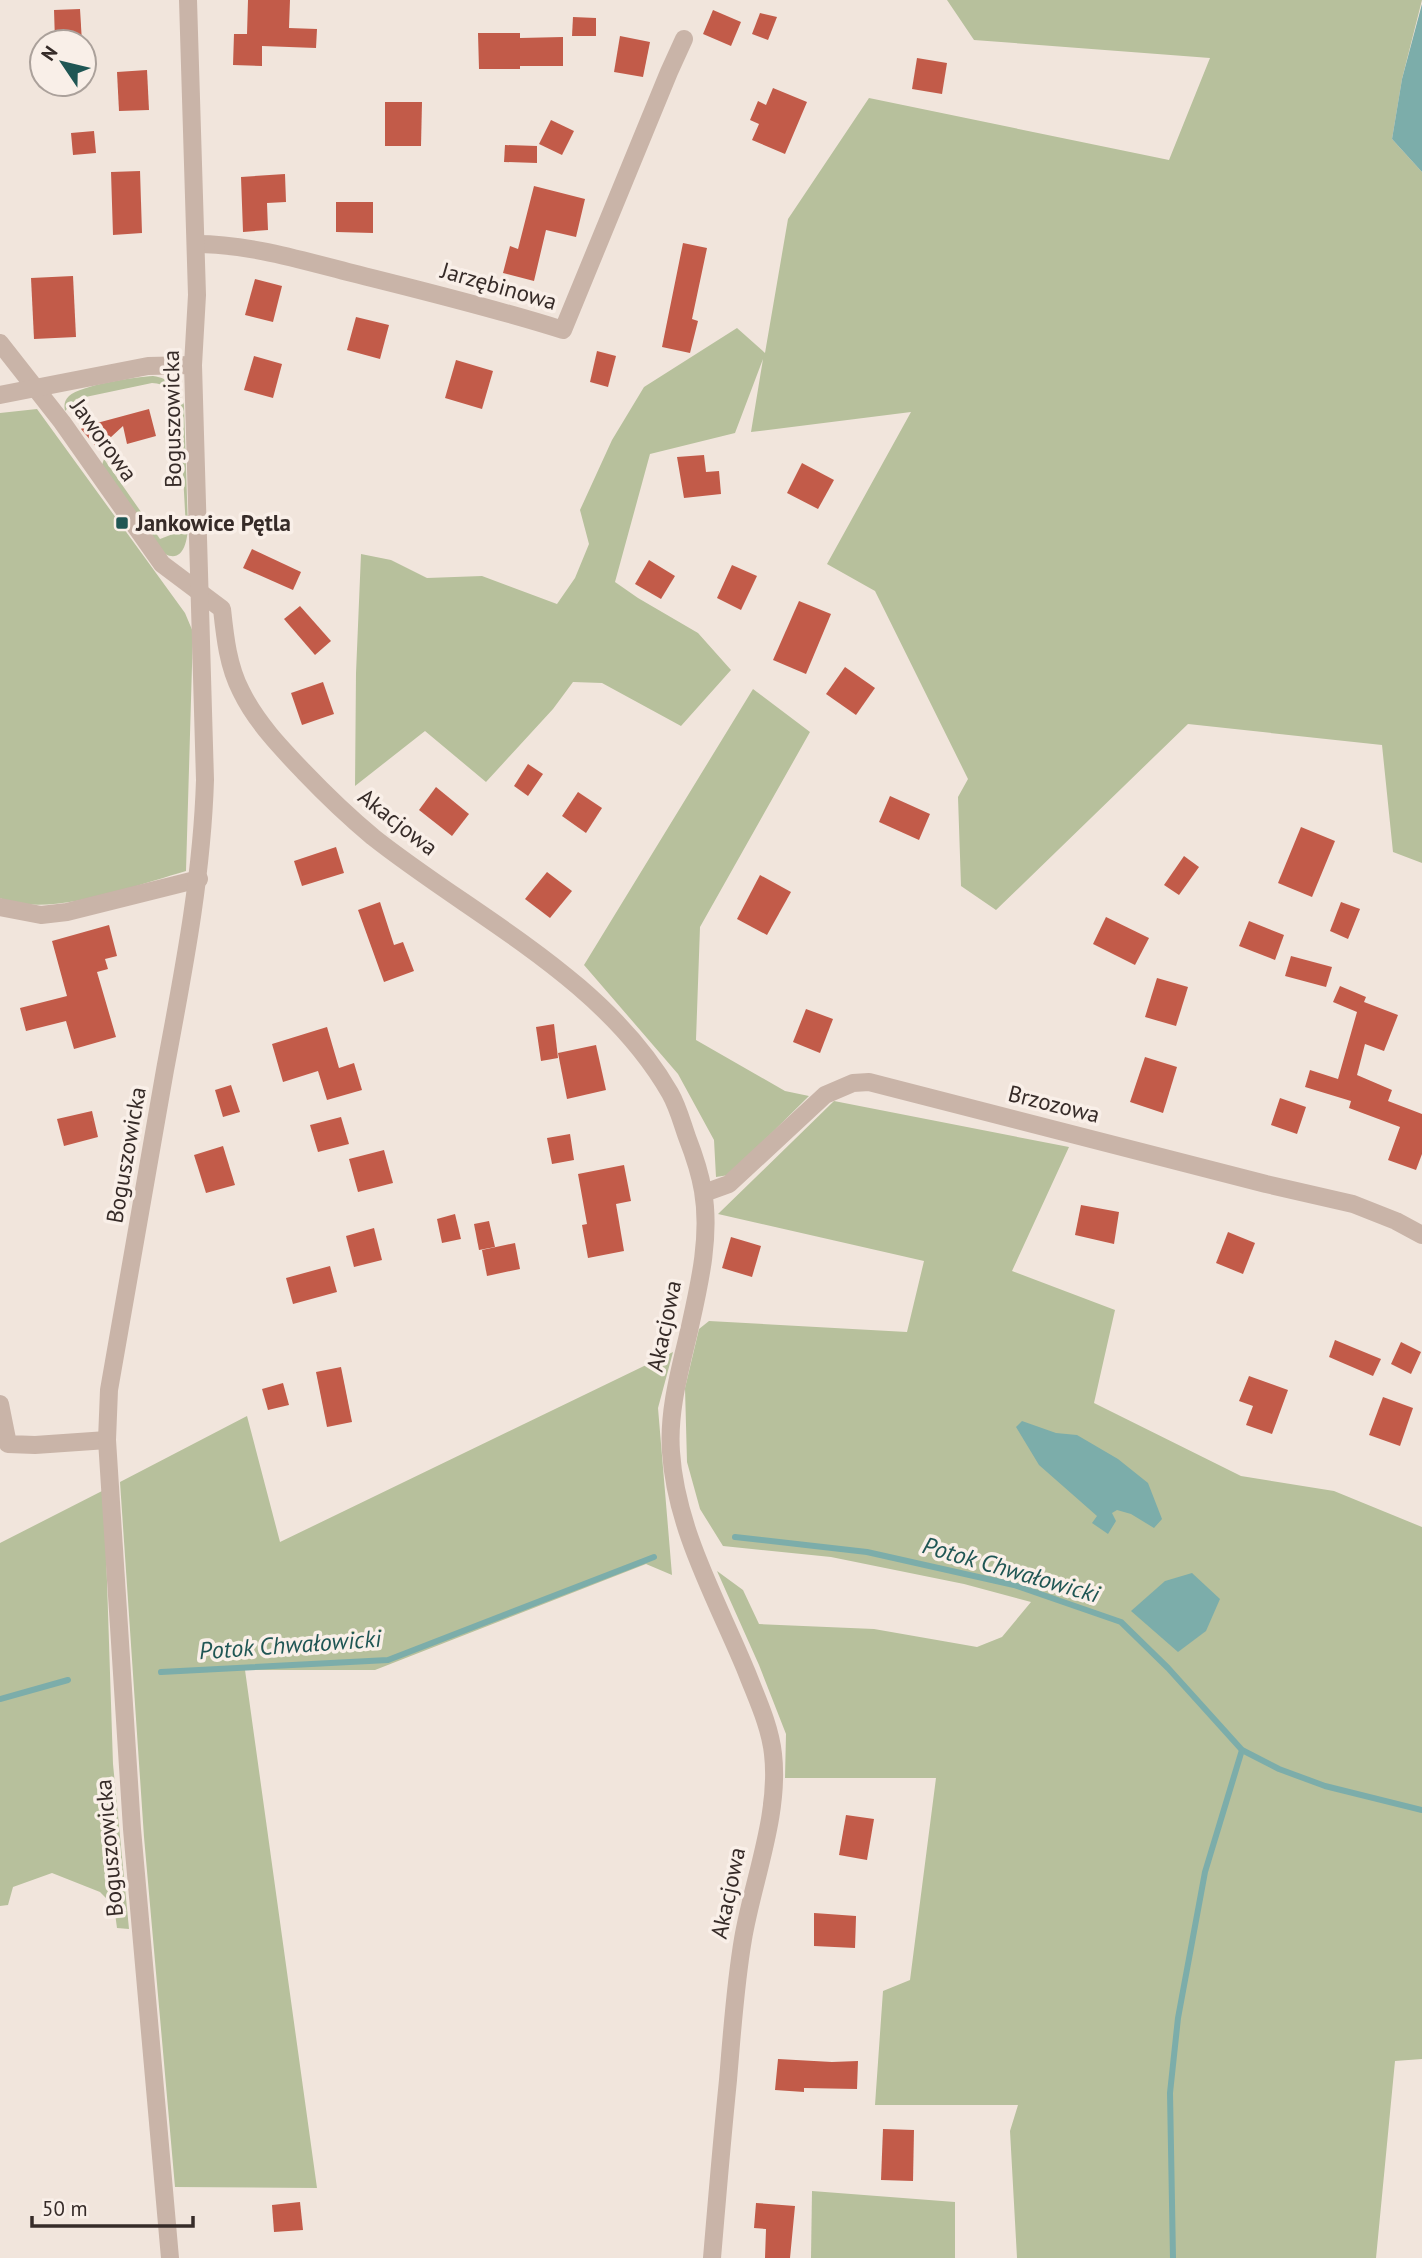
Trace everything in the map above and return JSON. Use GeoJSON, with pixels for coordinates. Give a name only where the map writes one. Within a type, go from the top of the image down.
{"type":"FeatureCollection","features":[{"type":"Feature","properties":{"kind":"street","name":"Boguszowicka"},"geometry":{"type":"LineString","coordinates":[[169,2256],[130,1802],[107,1440],[109,1390],[199,879],[205,780],[193,365],[197,295],[188,0]]}},
{"type":"Feature","properties":{"kind":"street","name":"Jarzębinowa"},"geometry":{"type":"LineString","coordinates":[[196,244],[227,244],[284,256],[484,306],[563,330],[684,39]]}},
{"type":"Feature","properties":{"kind":"street","name":"Jaworowa"},"geometry":{"type":"LineString","coordinates":[[0,343],[62,422],[162,564],[200,591]]}},
{"type":"Feature","properties":{"kind":"street"},"geometry":{"type":"LineString","coordinates":[[0,395],[149,366],[193,365]]}},
{"type":"Feature","properties":{"kind":"street","name":"Akacjowa"},"geometry":{"type":"LineString","coordinates":[[200,591],[222,609],[230,664],[240,690],[255,715],[281,748],[320,789],[377,840],[577,986],[611,1018],[645,1055],[674,1099],[699,1169],[706,1220],[703,1257],[674,1398],[671,1426],[674,1481],[701,1567],[758,1700],[773,1752],[774,1775],[743,1936],[735,1993],[712,2258]]}},
{"type":"Feature","properties":{"kind":"street"},"geometry":{"type":"LineString","coordinates":[[0,907],[41,915],[67,912],[199,879]]}},
{"type":"Feature","properties":{"kind":"street","name":"Brzozowa"},"geometry":{"type":"LineString","coordinates":[[704,1193],[729,1184],[825,1095],[853,1083],[869,1082],[1353,1204],[1396,1221],[1422,1235]]}},
{"type":"Feature","properties":{"kind":"street"},"geometry":{"type":"LineString","coordinates":[[0,1404],[8,1444],[107,1440]]}},
{"type":"Feature","properties":{"kind":"green space"},"geometry":{"type":"Polygon","coordinates":[[[947,0],[1422,0],[1402,79],[1392,139],[1422,172],[1422,863],[1393,852],[1382,745],[1188,724],[996,910],[961,886],[958,797],[968,779],[875,591],[827,564],[911,412],[751,432],[763,359],[735,433],[650,454],[615,582],[698,633],[731,670],[681,726],[602,683],[573,682],[553,709],[486,782],[425,731],[355,786],[361,554],[391,560],[427,578],[482,576],[557,604],[575,578],[589,544],[580,510],[612,440],[644,387],[737,328],[765,353],[788,219],[869,98],[1169,160],[1210,58],[974,40],[947,0]]]}},
{"type":"Feature","properties":{"kind":"green space"},"geometry":{"type":"Polygon","coordinates":[[[153,376],[173,385],[184,405],[188,528],[183,550],[176,556],[165,554],[102,465],[104,459],[160,539],[186,529],[179,401],[171,390],[152,383],[76,399],[65,411],[65,401],[69,396],[85,388],[153,376]]]}},
{"type":"Feature","properties":{"kind":"green space"},"geometry":{"type":"Polygon","coordinates":[[[37,409],[185,613],[193,632],[186,871],[93,898],[42,905],[0,898],[0,413],[37,409]]]}},
{"type":"Feature","properties":{"kind":"green space"},"geometry":{"type":"Polygon","coordinates":[[[753,689],[810,732],[700,927],[696,1040],[785,1091],[809,1096],[729,1175],[716,1177],[714,1140],[678,1074],[584,965],[753,689]]]}},
{"type":"Feature","properties":{"kind":"green space"},"geometry":{"type":"Polygon","coordinates":[[[834,1101],[1069,1147],[1012,1271],[1115,1310],[1094,1403],[1241,1476],[1334,1491],[1422,1527],[1422,2059],[1395,2061],[1376,2258],[1017,2258],[1010,2131],[1018,2105],[875,2105],[883,1991],[910,1980],[936,1778],[785,1778],[786,1734],[717,1571],[743,1590],[759,1624],[874,1629],[977,1647],[1002,1637],[1031,1602],[964,1584],[831,1557],[723,1546],[700,1509],[687,1462],[685,1388],[699,1329],[709,1321],[907,1332],[924,1261],[718,1214],[834,1101]]]}},
{"type":"Feature","properties":{"kind":"green space"},"geometry":{"type":"Polygon","coordinates":[[[673,1352],[658,1408],[672,1575],[646,1564],[375,1670],[245,1670],[317,2188],[175,2187],[144,1837],[120,1482],[247,1416],[280,1542],[673,1352]]]}},
{"type":"Feature","properties":{"kind":"green space"},"geometry":{"type":"Polygon","coordinates":[[[104,1490],[113,1764],[129,1929],[117,1928],[114,1906],[100,1892],[52,1873],[13,1887],[8,1905],[0,1906],[0,1543],[104,1490]]]}},
{"type":"Feature","properties":{"kind":"green space"},"geometry":{"type":"Polygon","coordinates":[[[812,2191],[955,2202],[955,2258],[811,2258],[812,2191]]]}},
{"type":"Feature","properties":{"kind":"water"},"geometry":{"type":"Polygon","coordinates":[[[1422,4],[1422,172],[1392,139],[1402,79],[1422,4]]]}},
{"type":"Feature","properties":{"kind":"water"},"geometry":{"type":"Polygon","coordinates":[[[1022,1421],[1056,1433],[1077,1435],[1118,1459],[1148,1483],[1162,1519],[1154,1528],[1131,1514],[1117,1510],[1112,1513],[1116,1521],[1108,1534],[1092,1523],[1097,1516],[1039,1465],[1016,1427],[1022,1421]]]}},
{"type":"Feature","properties":{"kind":"water"},"geometry":{"type":"Polygon","coordinates":[[[1192,1573],[1220,1599],[1206,1631],[1178,1652],[1131,1611],[1165,1581],[1192,1573]]]}},
{"type":"Feature","properties":{"kind":"building"},"geometry":{"type":"Polygon","coordinates":[[[248,0],[290,0],[289,28],[317,29],[316,48],[262,46],[262,66],[233,65],[234,34],[247,34],[248,0]]]}},
{"type":"Feature","properties":{"kind":"building"},"geometry":{"type":"Polygon","coordinates":[[[80,9],[81,28],[55,28],[54,10],[80,9]]]}},
{"type":"Feature","properties":{"kind":"building"},"geometry":{"type":"Polygon","coordinates":[[[713,10],[741,22],[731,46],[703,34],[713,10]]]}},
{"type":"Feature","properties":{"kind":"building"},"geometry":{"type":"Polygon","coordinates":[[[760,13],[777,17],[768,40],[752,34],[760,13]]]}},
{"type":"Feature","properties":{"kind":"building"},"geometry":{"type":"Polygon","coordinates":[[[573,17],[596,18],[596,36],[572,36],[573,17]]]}},
{"type":"Feature","properties":{"kind":"building"},"geometry":{"type":"Polygon","coordinates":[[[478,33],[520,33],[520,38],[563,37],[563,66],[479,69],[478,33]]]}},
{"type":"Feature","properties":{"kind":"building"},"geometry":{"type":"Polygon","coordinates":[[[620,36],[650,42],[643,77],[614,72],[620,36]]]}},
{"type":"Feature","properties":{"kind":"building"},"geometry":{"type":"Polygon","coordinates":[[[917,58],[947,63],[942,94],[912,89],[917,58]]]}},
{"type":"Feature","properties":{"kind":"building"},"geometry":{"type":"Polygon","coordinates":[[[147,70],[149,110],[119,111],[117,72],[147,70]]]}},
{"type":"Feature","properties":{"kind":"building"},"geometry":{"type":"Polygon","coordinates":[[[773,88],[807,102],[785,154],[752,140],[759,124],[750,120],[758,101],[766,105],[773,88]]]}},
{"type":"Feature","properties":{"kind":"building"},"geometry":{"type":"Polygon","coordinates":[[[385,102],[422,102],[421,146],[385,146],[385,102]]]}},
{"type":"Feature","properties":{"kind":"building"},"geometry":{"type":"Polygon","coordinates":[[[551,120],[574,131],[562,155],[539,144],[551,120]]]}},
{"type":"Feature","properties":{"kind":"building"},"geometry":{"type":"Polygon","coordinates":[[[94,131],[96,153],[73,155],[71,133],[94,131]]]}},
{"type":"Feature","properties":{"kind":"building"},"geometry":{"type":"Polygon","coordinates":[[[505,145],[537,146],[537,163],[504,162],[505,145]]]}},
{"type":"Feature","properties":{"kind":"building"},"geometry":{"type":"Polygon","coordinates":[[[140,171],[142,233],[113,235],[111,172],[140,171]]]}},
{"type":"Feature","properties":{"kind":"building"},"geometry":{"type":"Polygon","coordinates":[[[285,174],[286,202],[267,203],[268,230],[243,232],[241,177],[285,174]]]}},
{"type":"Feature","properties":{"kind":"building"},"geometry":{"type":"Polygon","coordinates":[[[534,186],[585,199],[576,237],[546,230],[534,281],[503,273],[510,246],[518,249],[534,186]]]}},
{"type":"Feature","properties":{"kind":"building"},"geometry":{"type":"Polygon","coordinates":[[[336,202],[373,202],[373,233],[336,232],[336,202]]]}},
{"type":"Feature","properties":{"kind":"building"},"geometry":{"type":"Polygon","coordinates":[[[683,243],[707,248],[692,319],[698,321],[690,353],[662,347],[683,243]]]}},
{"type":"Feature","properties":{"kind":"building"},"geometry":{"type":"Polygon","coordinates":[[[73,276],[76,337],[34,339],[31,278],[73,276]]]}},
{"type":"Feature","properties":{"kind":"building"},"geometry":{"type":"Polygon","coordinates":[[[255,279],[282,286],[273,322],[245,315],[255,279]]]}},
{"type":"Feature","properties":{"kind":"building"},"geometry":{"type":"Polygon","coordinates":[[[356,317],[389,325],[380,359],[347,350],[356,317]]]}},
{"type":"Feature","properties":{"kind":"building"},"geometry":{"type":"Polygon","coordinates":[[[597,351],[616,356],[608,387],[590,382],[597,351]]]}},
{"type":"Feature","properties":{"kind":"building"},"geometry":{"type":"Polygon","coordinates":[[[254,356],[282,364],[273,398],[244,390],[254,356]]]}},
{"type":"Feature","properties":{"kind":"building"},"geometry":{"type":"Polygon","coordinates":[[[456,360],[493,371],[482,409],[445,398],[456,360]]]}},
{"type":"Feature","properties":{"kind":"building"},"geometry":{"type":"Polygon","coordinates":[[[149,409],[156,436],[127,444],[123,426],[98,449],[81,429],[93,419],[97,423],[149,409]]]}},
{"type":"Feature","properties":{"kind":"building"},"geometry":{"type":"Polygon","coordinates":[[[704,455],[706,472],[719,471],[721,494],[684,498],[677,457],[704,455]]]}},
{"type":"Feature","properties":{"kind":"building"},"geometry":{"type":"Polygon","coordinates":[[[802,463],[834,480],[818,509],[787,493],[802,463]]]}},
{"type":"Feature","properties":{"kind":"building"},"geometry":{"type":"Polygon","coordinates":[[[252,549],[301,572],[293,590],[243,568],[252,549]]]}},
{"type":"Feature","properties":{"kind":"building"},"geometry":{"type":"Polygon","coordinates":[[[649,560],[675,576],[661,599],[635,584],[649,560]]]}},
{"type":"Feature","properties":{"kind":"building"},"geometry":{"type":"Polygon","coordinates":[[[732,565],[757,576],[741,610],[717,598],[732,565]]]}},
{"type":"Feature","properties":{"kind":"building"},"geometry":{"type":"Polygon","coordinates":[[[799,601],[831,614],[806,674],[773,660],[799,601]]]}},
{"type":"Feature","properties":{"kind":"building"},"geometry":{"type":"Polygon","coordinates":[[[300,606],[331,641],[315,655],[284,619],[300,606]]]}},
{"type":"Feature","properties":{"kind":"building"},"geometry":{"type":"Polygon","coordinates":[[[845,667],[875,688],[856,715],[826,694],[845,667]]]}},
{"type":"Feature","properties":{"kind":"building"},"geometry":{"type":"Polygon","coordinates":[[[323,682],[334,714],[302,725],[291,693],[323,682]]]}},
{"type":"Feature","properties":{"kind":"building"},"geometry":{"type":"Polygon","coordinates":[[[528,764],[543,774],[528,796],[514,786],[528,764]]]}},
{"type":"Feature","properties":{"kind":"building"},"geometry":{"type":"Polygon","coordinates":[[[436,787],[469,814],[452,836],[419,810],[436,787]]]}},
{"type":"Feature","properties":{"kind":"building"},"geometry":{"type":"Polygon","coordinates":[[[578,792],[602,808],[586,833],[562,816],[578,792]]]}},
{"type":"Feature","properties":{"kind":"building"},"geometry":{"type":"Polygon","coordinates":[[[890,796],[930,814],[919,840],[879,822],[890,796]]]}},
{"type":"Feature","properties":{"kind":"building"},"geometry":{"type":"Polygon","coordinates":[[[1301,827],[1335,841],[1312,897],[1278,883],[1301,827]]]}},
{"type":"Feature","properties":{"kind":"building"},"geometry":{"type":"Polygon","coordinates":[[[336,847],[344,873],[302,886],[294,861],[336,847]]]}},
{"type":"Feature","properties":{"kind":"building"},"geometry":{"type":"Polygon","coordinates":[[[1184,856],[1199,867],[1179,895],[1164,885],[1184,856]]]}},
{"type":"Feature","properties":{"kind":"building"},"geometry":{"type":"Polygon","coordinates":[[[547,872],[572,891],[550,918],[525,899],[547,872]]]}},
{"type":"Feature","properties":{"kind":"building"},"geometry":{"type":"Polygon","coordinates":[[[760,875],[791,892],[767,935],[737,919],[760,875]]]}},
{"type":"Feature","properties":{"kind":"building"},"geometry":{"type":"Polygon","coordinates":[[[380,902],[394,945],[403,942],[414,971],[384,982],[358,910],[380,902]]]}},
{"type":"Feature","properties":{"kind":"building"},"geometry":{"type":"Polygon","coordinates":[[[1341,902],[1360,909],[1348,939],[1330,931],[1341,902]]]}},
{"type":"Feature","properties":{"kind":"building"},"geometry":{"type":"Polygon","coordinates":[[[1106,917],[1149,938],[1135,965],[1093,944],[1106,917]]]}},
{"type":"Feature","properties":{"kind":"building"},"geometry":{"type":"Polygon","coordinates":[[[1249,921],[1284,935],[1275,960],[1239,946],[1249,921]]]}},
{"type":"Feature","properties":{"kind":"building"},"geometry":{"type":"Polygon","coordinates":[[[109,925],[117,956],[105,959],[108,969],[97,972],[116,1037],[74,1049],[66,1021],[26,1031],[20,1008],[67,996],[52,941],[109,925]]]}},
{"type":"Feature","properties":{"kind":"building"},"geometry":{"type":"Polygon","coordinates":[[[1291,956],[1332,967],[1326,987],[1285,976],[1291,956]]]}},
{"type":"Feature","properties":{"kind":"building"},"geometry":{"type":"Polygon","coordinates":[[[1157,978],[1188,987],[1176,1026],[1145,1017],[1157,978]]]}},
{"type":"Feature","properties":{"kind":"building"},"geometry":{"type":"Polygon","coordinates":[[[1340,986],[1366,997],[1364,1002],[1398,1015],[1384,1051],[1365,1044],[1357,1075],[1392,1090],[1388,1101],[1422,1114],[1422,1154],[1416,1170],[1388,1160],[1400,1127],[1349,1108],[1351,1101],[1305,1087],[1310,1070],[1338,1079],[1357,1012],[1333,1002],[1340,986]]]}},
{"type":"Feature","properties":{"kind":"building"},"geometry":{"type":"Polygon","coordinates":[[[806,1009],[833,1019],[820,1053],[793,1042],[806,1009]]]}},
{"type":"Feature","properties":{"kind":"building"},"geometry":{"type":"Polygon","coordinates":[[[554,1024],[558,1058],[541,1061],[536,1027],[554,1024]]]}},
{"type":"Feature","properties":{"kind":"building"},"geometry":{"type":"Polygon","coordinates":[[[327,1027],[339,1068],[354,1063],[362,1090],[327,1100],[318,1071],[283,1082],[272,1044],[327,1027]]]}},
{"type":"Feature","properties":{"kind":"building"},"geometry":{"type":"Polygon","coordinates":[[[596,1045],[606,1090],[567,1099],[558,1053],[596,1045]]]}},
{"type":"Feature","properties":{"kind":"building"},"geometry":{"type":"Polygon","coordinates":[[[1145,1057],[1177,1067],[1163,1113],[1130,1102],[1145,1057]]]}},
{"type":"Feature","properties":{"kind":"building"},"geometry":{"type":"Polygon","coordinates":[[[231,1085],[240,1112],[223,1117],[215,1090],[231,1085]]]}},
{"type":"Feature","properties":{"kind":"building"},"geometry":{"type":"Polygon","coordinates":[[[1280,1098],[1306,1107],[1297,1134],[1271,1125],[1280,1098]]]}},
{"type":"Feature","properties":{"kind":"building"},"geometry":{"type":"Polygon","coordinates":[[[92,1111],[98,1137],[64,1146],[57,1119],[92,1111]]]}},
{"type":"Feature","properties":{"kind":"building"},"geometry":{"type":"Polygon","coordinates":[[[341,1117],[349,1144],[318,1152],[310,1125],[341,1117]]]}},
{"type":"Feature","properties":{"kind":"building"},"geometry":{"type":"Polygon","coordinates":[[[570,1134],[574,1160],[552,1164],[547,1138],[570,1134]]]}},
{"type":"Feature","properties":{"kind":"building"},"geometry":{"type":"Polygon","coordinates":[[[223,1146],[235,1185],[206,1193],[194,1155],[223,1146]]]}},
{"type":"Feature","properties":{"kind":"building"},"geometry":{"type":"Polygon","coordinates":[[[384,1150],[393,1183],[358,1192],[349,1159],[384,1150]]]}},
{"type":"Feature","properties":{"kind":"building"},"geometry":{"type":"Polygon","coordinates":[[[624,1165],[631,1201],[616,1204],[624,1251],[588,1258],[582,1225],[587,1224],[578,1174],[624,1165]]]}},
{"type":"Feature","properties":{"kind":"building"},"geometry":{"type":"Polygon","coordinates":[[[1081,1205],[1119,1212],[1114,1244],[1075,1235],[1081,1205]]]}},
{"type":"Feature","properties":{"kind":"building"},"geometry":{"type":"Polygon","coordinates":[[[455,1214],[461,1239],[442,1243],[437,1219],[455,1214]]]}},
{"type":"Feature","properties":{"kind":"building"},"geometry":{"type":"Polygon","coordinates":[[[489,1221],[495,1247],[479,1250],[474,1224],[489,1221]]]}},
{"type":"Feature","properties":{"kind":"building"},"geometry":{"type":"Polygon","coordinates":[[[374,1228],[382,1260],[354,1267],[346,1236],[374,1228]]]}},
{"type":"Feature","properties":{"kind":"building"},"geometry":{"type":"Polygon","coordinates":[[[1228,1232],[1255,1243],[1243,1274],[1216,1263],[1228,1232]]]}},
{"type":"Feature","properties":{"kind":"building"},"geometry":{"type":"Polygon","coordinates":[[[731,1237],[761,1246],[752,1277],[722,1268],[731,1237]]]}},
{"type":"Feature","properties":{"kind":"building"},"geometry":{"type":"Polygon","coordinates":[[[515,1243],[520,1269],[487,1276],[482,1250],[515,1243]]]}},
{"type":"Feature","properties":{"kind":"building"},"geometry":{"type":"Polygon","coordinates":[[[330,1266],[337,1292],[293,1304],[286,1278],[330,1266]]]}},
{"type":"Feature","properties":{"kind":"building"},"geometry":{"type":"Polygon","coordinates":[[[1335,1340],[1381,1359],[1373,1376],[1329,1357],[1335,1340]]]}},
{"type":"Feature","properties":{"kind":"building"},"geometry":{"type":"Polygon","coordinates":[[[1401,1342],[1421,1352],[1411,1374],[1391,1364],[1401,1342]]]}},
{"type":"Feature","properties":{"kind":"building"},"geometry":{"type":"Polygon","coordinates":[[[341,1367],[352,1422],[327,1427],[316,1372],[341,1367]]]}},
{"type":"Feature","properties":{"kind":"building"},"geometry":{"type":"Polygon","coordinates":[[[1249,1376],[1288,1390],[1272,1434],[1246,1425],[1253,1406],[1239,1401],[1249,1376]]]}},
{"type":"Feature","properties":{"kind":"building"},"geometry":{"type":"Polygon","coordinates":[[[283,1383],[289,1405],[268,1410],[262,1389],[283,1383]]]}},
{"type":"Feature","properties":{"kind":"building"},"geometry":{"type":"Polygon","coordinates":[[[1383,1397],[1413,1408],[1400,1446],[1369,1435],[1383,1397]]]}},
{"type":"Feature","properties":{"kind":"building"},"geometry":{"type":"Polygon","coordinates":[[[846,1815],[874,1819],[867,1860],[839,1855],[846,1815]]]}},
{"type":"Feature","properties":{"kind":"building"},"geometry":{"type":"Polygon","coordinates":[[[814,1913],[856,1916],[855,1948],[814,1946],[814,1913]]]}},
{"type":"Feature","properties":{"kind":"building"},"geometry":{"type":"Polygon","coordinates":[[[778,2059],[858,2061],[857,2089],[804,2088],[804,2092],[775,2090],[778,2059]]]}},
{"type":"Feature","properties":{"kind":"building"},"geometry":{"type":"Polygon","coordinates":[[[883,2129],[914,2130],[913,2181],[881,2180],[883,2129]]]}},
{"type":"Feature","properties":{"kind":"building"},"geometry":{"type":"Polygon","coordinates":[[[300,2202],[303,2230],[274,2232],[272,2205],[300,2202]]]}},
{"type":"Feature","properties":{"kind":"building"},"geometry":{"type":"Polygon","coordinates":[[[756,2203],[795,2206],[790,2258],[765,2258],[766,2229],[754,2228],[756,2203]]]}},
{"type":"Feature","properties":{"kind":"waterway","name":"Potok Chwałowicki"},"geometry":{"type":"LineString","coordinates":[[735,1537],[867,1552],[1014,1585],[1121,1622],[1168,1668],[1242,1750],[1279,1769],[1325,1786],[1422,1810]]}},
{"type":"Feature","properties":{"kind":"waterway","name":"Potok Chwałowicki"},"geometry":{"type":"LineString","coordinates":[[161,1672],[388,1660],[654,1557]]}},
{"type":"Feature","properties":{"kind":"waterway","name":"Potok Chwałowicki"},"geometry":{"type":"LineString","coordinates":[[0,1699],[68,1680]]}},
{"type":"Feature","properties":{"kind":"waterway"},"geometry":{"type":"LineString","coordinates":[[1173,2258],[1170,2093],[1178,2018],[1205,1872],[1242,1750]]}},
{"type":"Feature","properties":{"kind":"place","name":"Jankowice Pętla"},"geometry":{"type":"Point","coordinates":[122,523]}}]}
